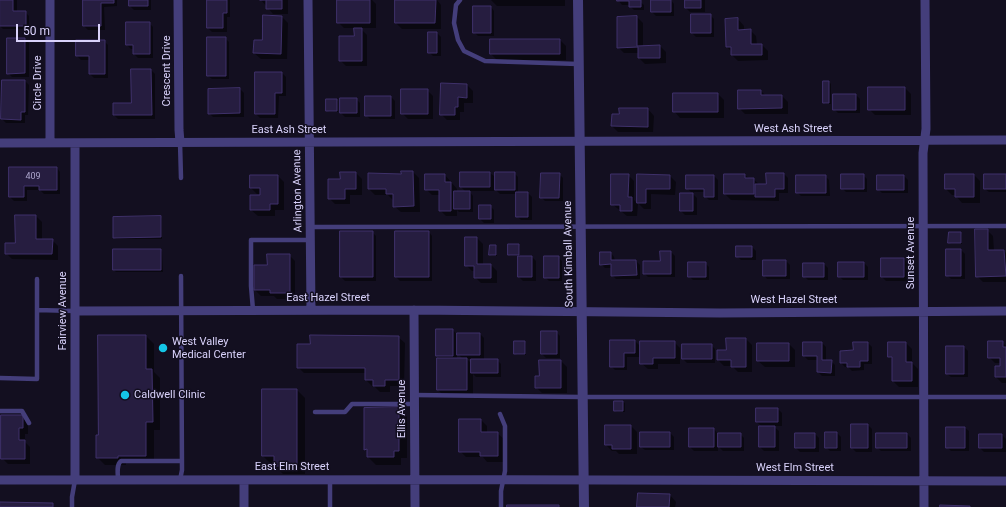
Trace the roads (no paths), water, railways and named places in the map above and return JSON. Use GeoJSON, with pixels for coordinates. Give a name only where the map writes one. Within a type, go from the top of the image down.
{"type":"FeatureCollection","features":[{"type":"Feature","properties":{"kind":"street","name":"Circle Drive"},"geometry":{"type":"LineString","coordinates":[[50,0],[50,143]]}},
{"type":"Feature","properties":{"kind":"street","name":"Crescent Drive"},"geometry":{"type":"LineString","coordinates":[[178,0],[180,142]]}},
{"type":"Feature","properties":{"kind":"street","name":"Arlington Avenue"},"geometry":{"type":"LineString","coordinates":[[308,0],[311,310]]}},
{"type":"Feature","properties":{"kind":"street","name":"South Kimball Avenue"},"geometry":{"type":"LineString","coordinates":[[578,0],[584,507]]}},
{"type":"Feature","properties":{"kind":"street","name":"Sunset Avenue"},"geometry":{"type":"LineString","coordinates":[[924,507],[923,227],[924,141],[926,129],[925,0]]}},
{"type":"Feature","properties":{"kind":"street","name":"West Ash Street"},"geometry":{"type":"LineString","coordinates":[[579,141],[1006,140]]}},
{"type":"Feature","properties":{"kind":"street","name":"East Ash Street"},"geometry":{"type":"LineString","coordinates":[[0,143],[579,141]]}},
{"type":"Feature","properties":{"kind":"street","name":"Fairview Avenue"},"geometry":{"type":"LineString","coordinates":[[75,143],[75,480]]}},
{"type":"Feature","properties":{"kind":"street","name":"East Hazel Street"},"geometry":{"type":"LineString","coordinates":[[75,311],[414,310],[582,312]]}},
{"type":"Feature","properties":{"kind":"street","name":"Ellis Avenue"},"geometry":{"type":"LineString","coordinates":[[414,310],[414,507]]}},
{"type":"Feature","properties":{"kind":"street","name":"West Hazel Street"},"geometry":{"type":"LineString","coordinates":[[582,312],[1006,311]]}},
{"type":"Feature","properties":{"kind":"street","name":"East Elm Street"},"geometry":{"type":"LineString","coordinates":[[0,480],[583,480]]}},
{"type":"Feature","properties":{"kind":"street"},"geometry":{"type":"LineString","coordinates":[[244,480],[244,507]]}},
{"type":"Feature","properties":{"kind":"street","name":"West Elm Street"},"geometry":{"type":"LineString","coordinates":[[583,480],[1006,481]]}},
{"type":"Feature","properties":{"kind":"lane"},"geometry":{"type":"LineString","coordinates":[[460,0],[456,5],[454,23],[458,40],[464,51],[485,62],[578,64]]}},
{"type":"Feature","properties":{"kind":"lane"},"geometry":{"type":"LineString","coordinates":[[180,142],[181,178]]}},
{"type":"Feature","properties":{"kind":"lane"},"geometry":{"type":"LineString","coordinates":[[311,227],[1006,226]]}},
{"type":"Feature","properties":{"kind":"lane"},"geometry":{"type":"LineString","coordinates":[[253,310],[251,286],[251,240],[311,240]]}},
{"type":"Feature","properties":{"kind":"lane"},"geometry":{"type":"LineString","coordinates":[[180,480],[182,461],[181,276]]}},
{"type":"Feature","properties":{"kind":"lane"},"geometry":{"type":"LineString","coordinates":[[0,378],[37,379],[36,279]]}},
{"type":"Feature","properties":{"kind":"lane"},"geometry":{"type":"LineString","coordinates":[[36,310],[75,311]]}},
{"type":"Feature","properties":{"kind":"lane"},"geometry":{"type":"LineString","coordinates":[[315,412],[345,412],[352,404],[414,400],[582,397],[1006,397]]}},
{"type":"Feature","properties":{"kind":"lane"},"geometry":{"type":"LineString","coordinates":[[0,411],[22,411],[30,423]]}},
{"type":"Feature","properties":{"kind":"lane"},"geometry":{"type":"LineString","coordinates":[[500,414],[505,426],[505,471],[501,491],[501,507]]}},
{"type":"Feature","properties":{"kind":"lane"},"geometry":{"type":"LineString","coordinates":[[118,480],[118,466],[121,461],[182,461]]}},
{"type":"Feature","properties":{"kind":"lane"},"geometry":{"type":"LineString","coordinates":[[330,479],[330,507]]}},
{"type":"Feature","properties":{"kind":"lane"},"geometry":{"type":"LineString","coordinates":[[72,507],[75,480]]}},
{"type":"Feature","properties":{"kind":"place","name":"West Valley Medical Center"},"geometry":{"type":"Point","coordinates":[163,348]}},
{"type":"Feature","properties":{"kind":"place","name":"Caldwell Clinic"},"geometry":{"type":"Point","coordinates":[125,395]}}]}
